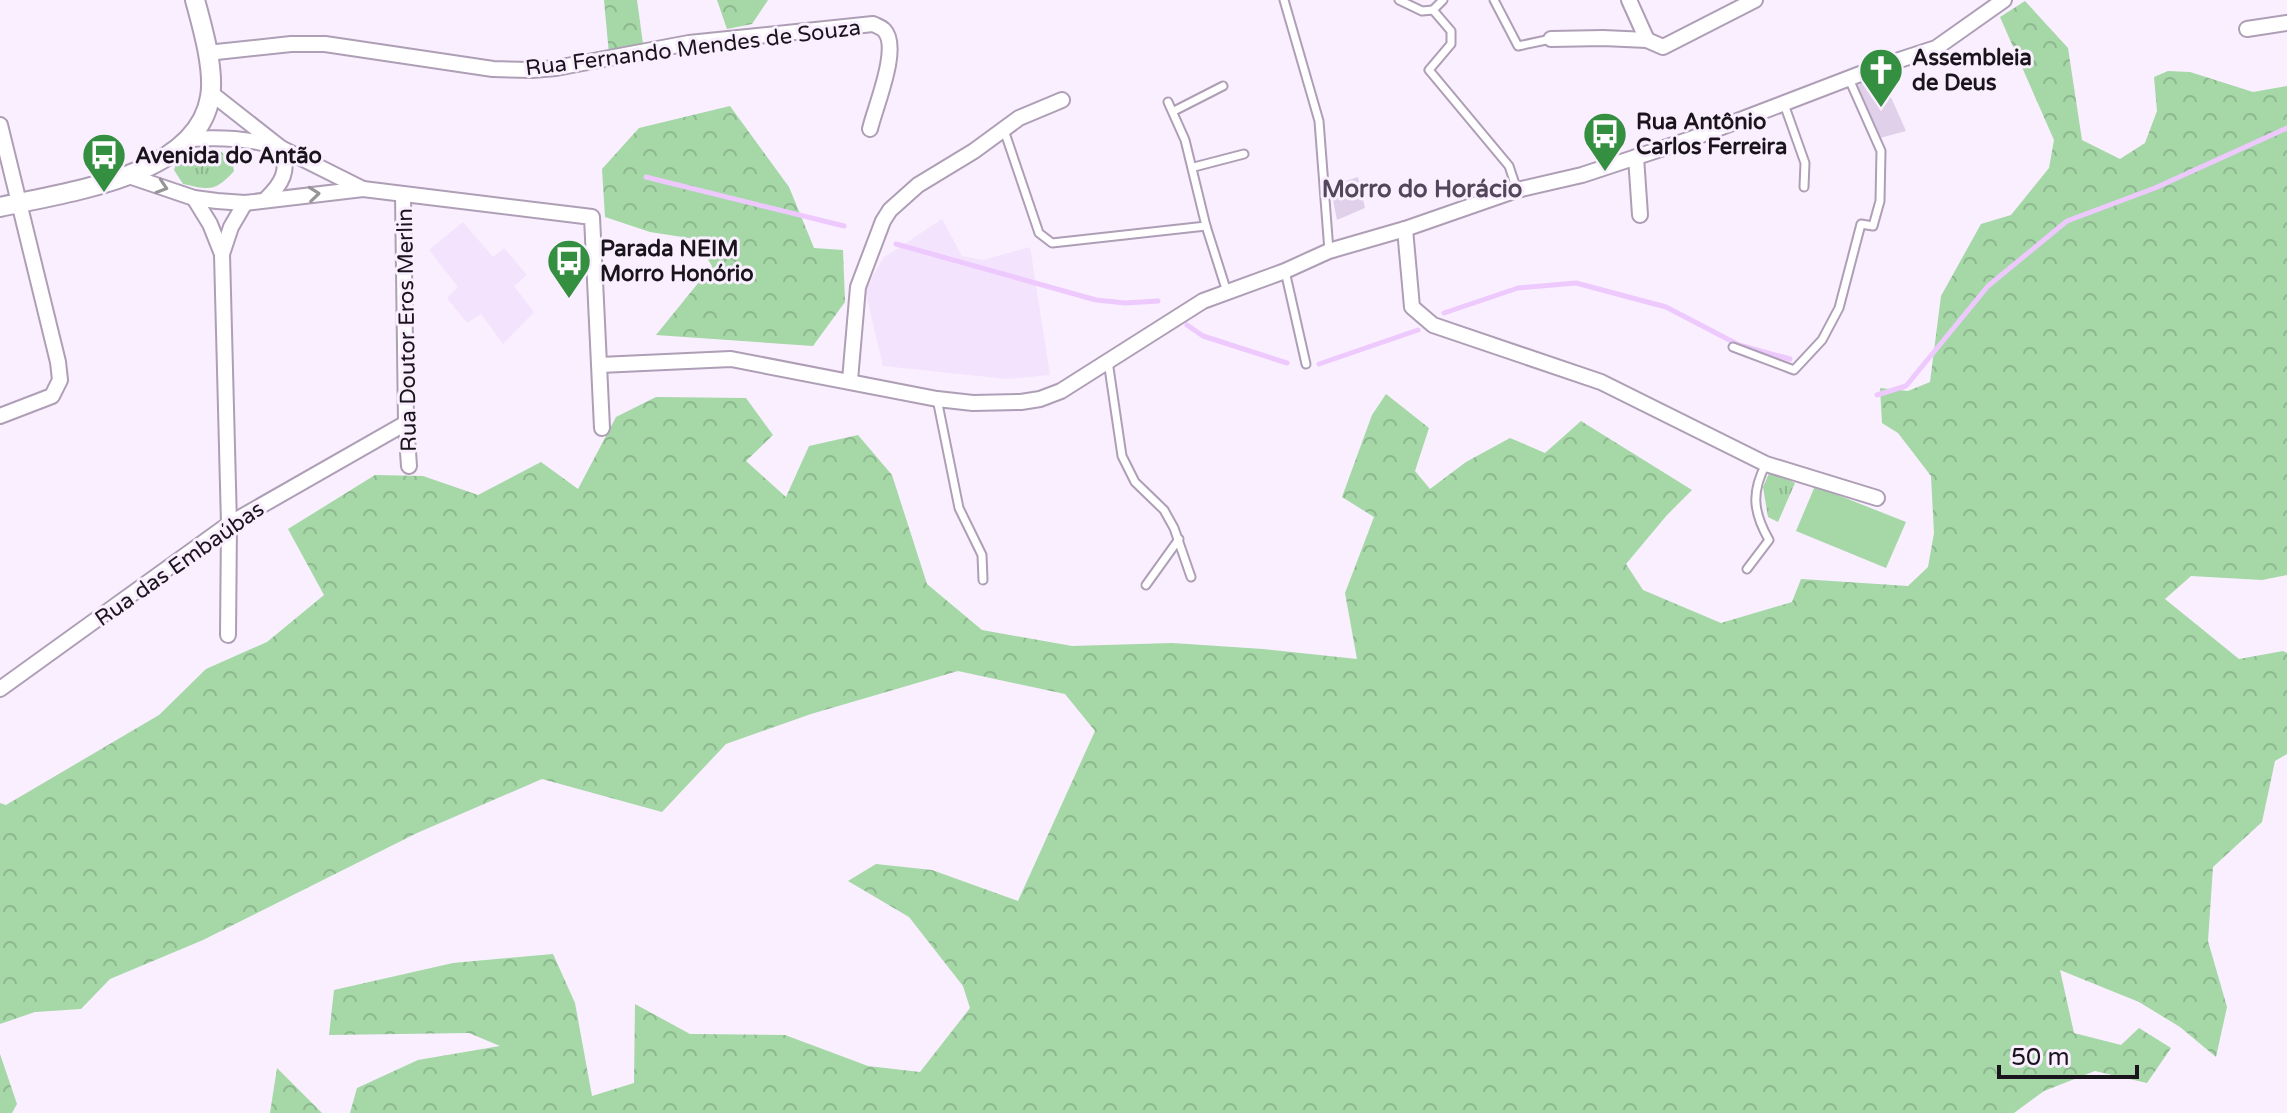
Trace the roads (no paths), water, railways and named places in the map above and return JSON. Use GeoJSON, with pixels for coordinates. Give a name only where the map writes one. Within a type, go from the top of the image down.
{"type":"FeatureCollection","features":[{"type":"Feature","properties":{"kind":"street"},"geometry":{"type":"LineString","coordinates":[[9,205],[129,176],[191,139],[206,115],[211,93],[207,53],[195,0]]}},
{"type":"Feature","properties":{"kind":"street"},"geometry":{"type":"LineString","coordinates":[[1629,0],[1647,40]]}},
{"type":"Feature","properties":{"kind":"street"},"geometry":{"type":"LineString","coordinates":[[1551,39],[1647,40],[1663,47],[1755,0]]}},
{"type":"Feature","properties":{"kind":"street"},"geometry":{"type":"LineString","coordinates":[[600,365],[731,359],[937,399],[1001,403],[1040,399],[1061,391],[1187,310],[1227,292],[1329,251],[1405,229],[1517,190],[1582,175],[1688,140],[1936,48],[2004,0]]}},
{"type":"Feature","properties":{"kind":"street"},"geometry":{"type":"LineString","coordinates":[[2247,29],[2287,23]]}},
{"type":"Feature","properties":{"kind":"street","name":"Rua Fernando Mendes de Souza"},"geometry":{"type":"LineString","coordinates":[[207,53],[325,44],[493,69],[532,70],[689,43],[873,24],[885,30],[891,44],[870,129]]}},
{"type":"Feature","properties":{"kind":"street"},"geometry":{"type":"LineString","coordinates":[[211,93],[281,148],[286,166],[281,185],[266,199]]}},
{"type":"Feature","properties":{"kind":"street"},"geometry":{"type":"LineString","coordinates":[[850,380],[858,287],[883,221],[900,200],[918,185],[974,151],[1019,118],[1062,100]]}},
{"type":"Feature","properties":{"kind":"street"},"geometry":{"type":"LineString","coordinates":[[0,125],[9,205],[58,362],[60,380],[52,396],[0,416]]}},
{"type":"Feature","properties":{"kind":"street"},"geometry":{"type":"LineString","coordinates":[[191,139],[261,141],[363,189]]}},
{"type":"Feature","properties":{"kind":"street"},"geometry":{"type":"LineString","coordinates":[[1636,157],[1640,215]]}},
{"type":"Feature","properties":{"kind":"street"},"geometry":{"type":"LineString","coordinates":[[129,176],[194,198],[245,203],[363,189],[592,217],[602,428]]}},
{"type":"Feature","properties":{"kind":"street","name":"Rua Doutor Eros Merlin"},"geometry":{"type":"LineString","coordinates":[[403,194],[409,466]]}},
{"type":"Feature","properties":{"kind":"street"},"geometry":{"type":"LineString","coordinates":[[194,198],[210,224],[222,254]]}},
{"type":"Feature","properties":{"kind":"street"},"geometry":{"type":"LineString","coordinates":[[228,635],[229,524],[222,254],[231,227],[245,203]]}},
{"type":"Feature","properties":{"kind":"street"},"geometry":{"type":"LineString","coordinates":[[1405,229],[1412,307],[1433,325],[1601,382],[1766,464],[1877,498]]}},
{"type":"Feature","properties":{"kind":"street","name":"Rua das Embaúbas"},"geometry":{"type":"LineString","coordinates":[[0,689],[229,524],[406,423]]}},
{"type":"Feature","properties":{"kind":"lane"},"geometry":{"type":"LineString","coordinates":[[1284,0],[1319,121],[1329,251]]}},
{"type":"Feature","properties":{"kind":"lane"},"geometry":{"type":"LineString","coordinates":[[1399,0],[1422,11],[1433,10],[1443,0]]}},
{"type":"Feature","properties":{"kind":"lane"},"geometry":{"type":"LineString","coordinates":[[1494,0],[1518,46],[1551,39]]}},
{"type":"Feature","properties":{"kind":"lane"},"geometry":{"type":"LineString","coordinates":[[1433,10],[1451,31],[1451,44],[1429,70],[1509,166],[1517,190]]}},
{"type":"Feature","properties":{"kind":"lane"},"geometry":{"type":"LineString","coordinates":[[1733,347],[1794,370],[1822,340],[1839,308],[1861,224],[1873,226],[1880,201],[1881,151],[1849,79]]}},
{"type":"Feature","properties":{"kind":"lane"},"geometry":{"type":"LineString","coordinates":[[1174,111],[1223,86]]}},
{"type":"Feature","properties":{"kind":"lane"},"geometry":{"type":"LineString","coordinates":[[1168,102],[1194,167],[1206,226],[1227,292]]}},
{"type":"Feature","properties":{"kind":"lane"},"geometry":{"type":"LineString","coordinates":[[1784,102],[1805,163],[1804,187]]}},
{"type":"Feature","properties":{"kind":"lane"},"geometry":{"type":"LineString","coordinates":[[1004,128],[1039,233],[1052,243],[1206,226]]}},
{"type":"Feature","properties":{"kind":"lane"},"geometry":{"type":"LineString","coordinates":[[1194,167],[1244,154]]}},
{"type":"Feature","properties":{"kind":"lane"},"geometry":{"type":"LineString","coordinates":[[1285,271],[1306,364]]}},
{"type":"Feature","properties":{"kind":"lane"},"geometry":{"type":"LineString","coordinates":[[1108,361],[1122,456],[1135,482],[1164,510],[1179,539],[1191,577]]}},
{"type":"Feature","properties":{"kind":"lane"},"geometry":{"type":"LineString","coordinates":[[937,399],[959,508],[982,555],[983,580]]}},
{"type":"Feature","properties":{"kind":"lane"},"geometry":{"type":"LineString","coordinates":[[1747,569],[1769,540],[1757,520],[1756,495],[1756,483],[1766,464]]}},
{"type":"Feature","properties":{"kind":"lane"},"geometry":{"type":"LineString","coordinates":[[1146,585],[1179,539]]}},
{"type":"Feature","properties":{"kind":"waterway"},"geometry":{"type":"LineString","coordinates":[[1877,395],[1906,386],[1988,286],[2067,221],[2155,188],[2287,128]]}},
{"type":"Feature","properties":{"kind":"waterway"},"geometry":{"type":"LineString","coordinates":[[646,177],[844,226]]}},
{"type":"Feature","properties":{"kind":"waterway"},"geometry":{"type":"LineString","coordinates":[[896,244],[1096,300],[1125,303],[1158,301]]}},
{"type":"Feature","properties":{"kind":"waterway"},"geometry":{"type":"LineString","coordinates":[[1444,313],[1518,288],[1576,283],[1666,307],[1739,345],[1790,359]]}},
{"type":"Feature","properties":{"kind":"waterway"},"geometry":{"type":"LineString","coordinates":[[1187,325],[1203,336],[1287,363]]}},
{"type":"Feature","properties":{"kind":"waterway"},"geometry":{"type":"LineString","coordinates":[[1319,364],[1418,330]]}},
{"type":"Feature","properties":{"kind":"place","name":"Assembleia de Deus"},"geometry":{"type":"Point","coordinates":[1881,109]}},
{"type":"Feature","properties":{"kind":"place","name":"Rua Antônio Carlos Ferreira"},"geometry":{"type":"Point","coordinates":[1605,173]}},
{"type":"Feature","properties":{"kind":"place","name":"Avenida do Antão"},"geometry":{"type":"Point","coordinates":[104,194]}},
{"type":"Feature","properties":{"kind":"place","name":"Parada NEIM Morro Honório"},"geometry":{"type":"Point","coordinates":[569,300]}},
{"type":"Feature","properties":{"kind":"district","name":"Morro do Horácio"},"geometry":{"type":"Point","coordinates":[1422,189]}}]}
